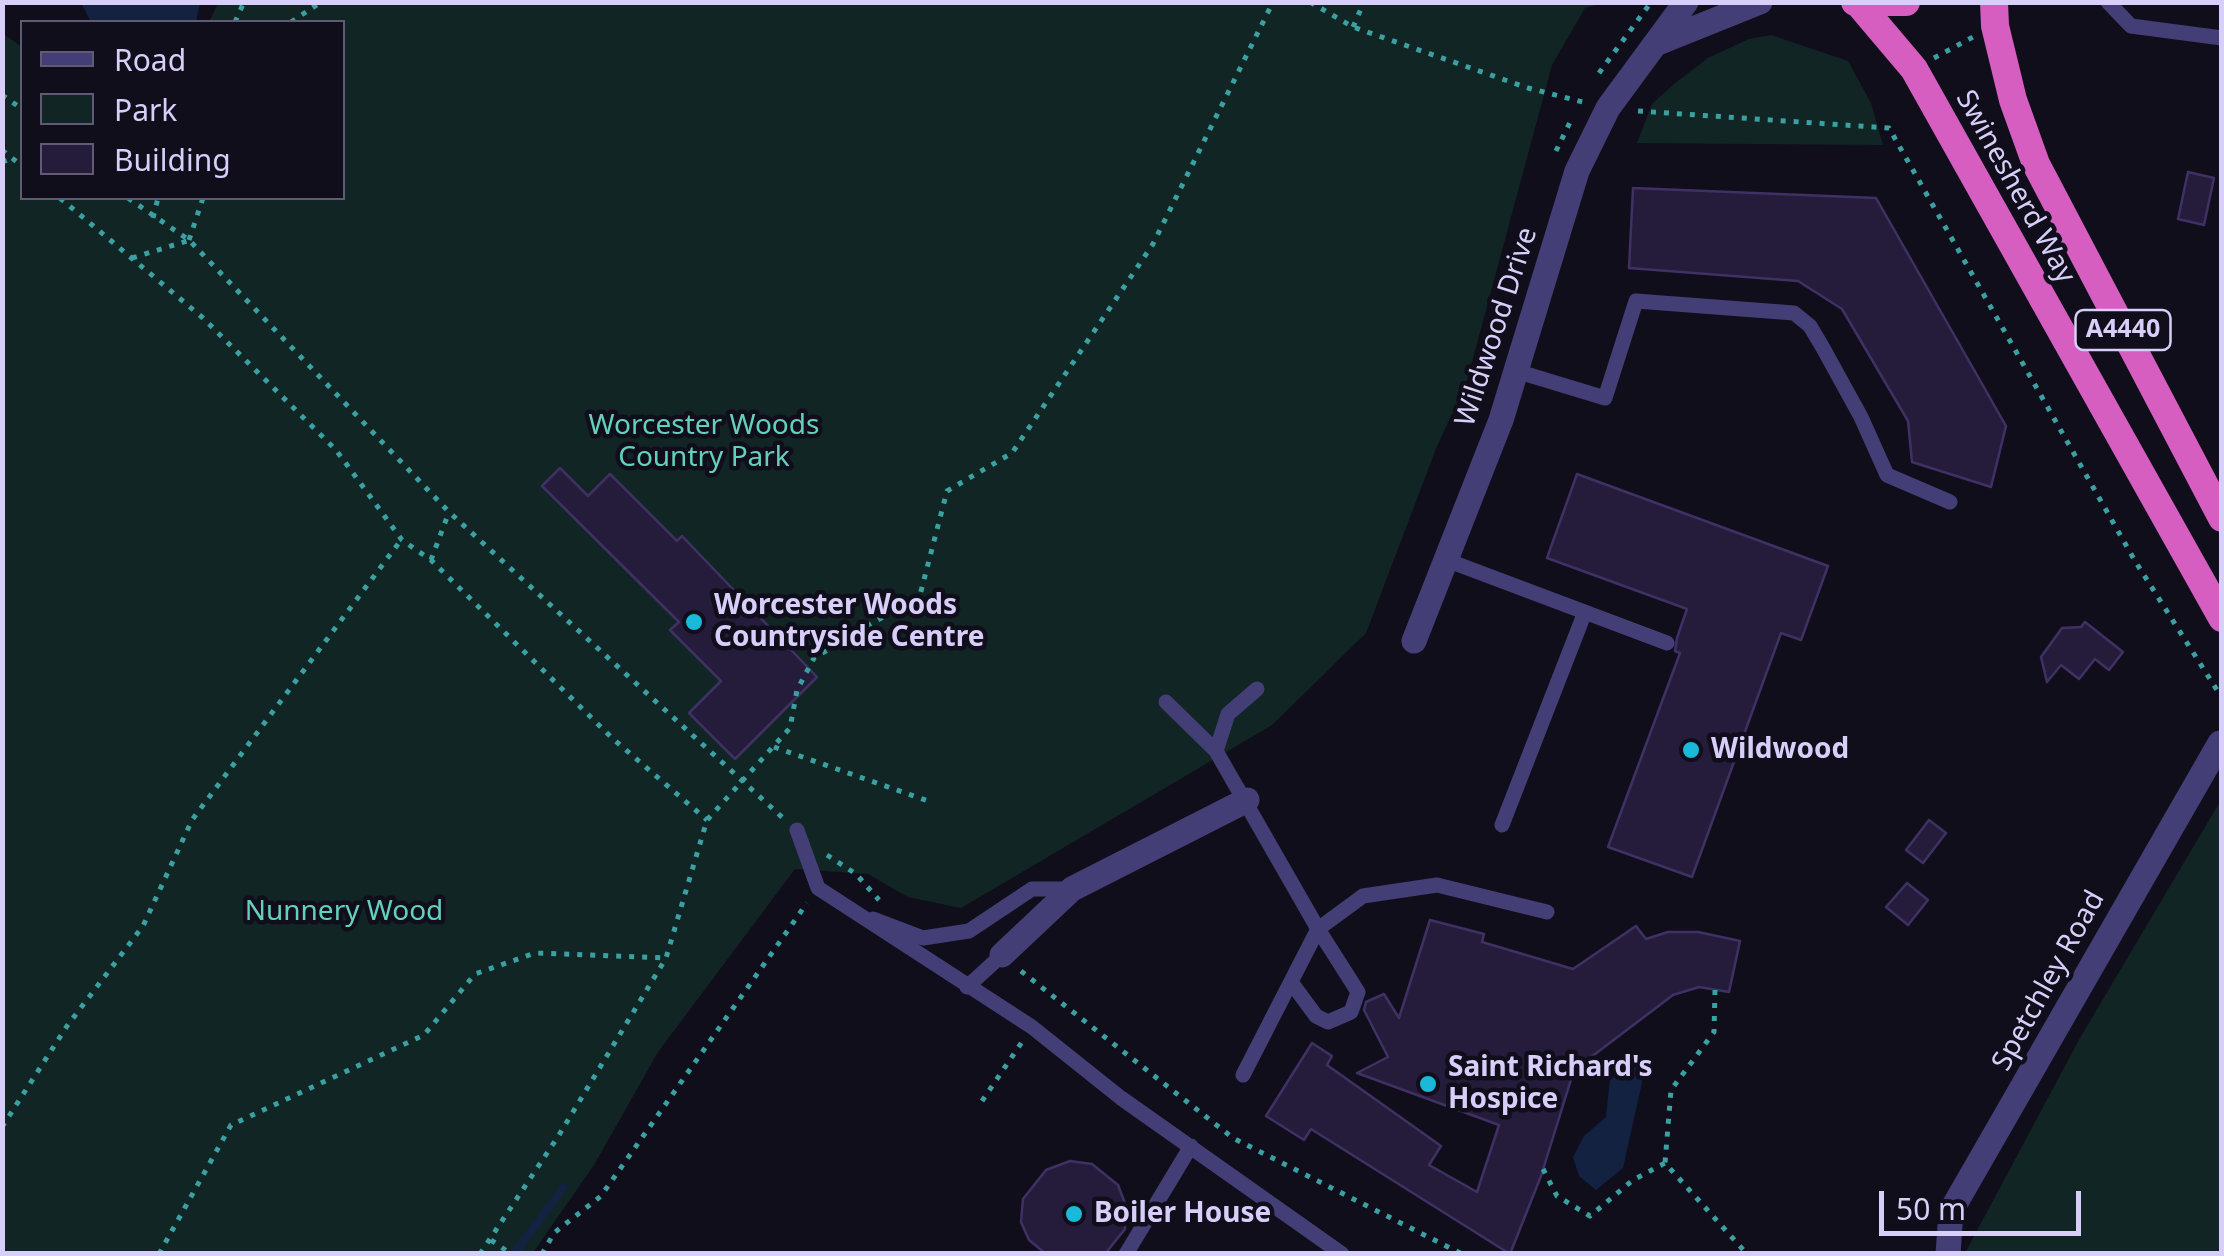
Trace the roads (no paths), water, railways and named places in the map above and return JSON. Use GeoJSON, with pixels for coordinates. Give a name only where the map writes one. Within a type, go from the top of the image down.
{"type":"FeatureCollection","features":[{"type":"Feature","properties":{"kind":"highway"},"geometry":{"type":"LineString","coordinates":[[1857,3],[1906,2]]}},
{"type":"Feature","properties":{"kind":"highway","name":"Swinesherd Way"},"geometry":{"type":"LineString","coordinates":[[1857,3],[1914,69],[2222,618]]}},
{"type":"Feature","properties":{"kind":"highway","name":"Swinesherd Way"},"geometry":{"type":"LineString","coordinates":[[1995,14],[2013,100],[2036,164],[2222,518]]}},
{"type":"Feature","properties":{"kind":"highway"},"geometry":{"type":"LineString","coordinates":[[2036,164],[2222,478]]}},
{"type":"Feature","properties":{"kind":"street","name":"Wildwood Drive"},"geometry":{"type":"LineString","coordinates":[[1414,641],[1449,561],[1516,371],[1577,171],[1608,108],[1686,2]]}},
{"type":"Feature","properties":{"kind":"street"},"geometry":{"type":"LineString","coordinates":[[1658,43],[1760,2]]}},
{"type":"Feature","properties":{"kind":"street","name":"Spetchley Road"},"geometry":{"type":"LineString","coordinates":[[1948,1254],[1951,1211],[2220,743]]}},
{"type":"Feature","properties":{"kind":"street"},"geometry":{"type":"LineString","coordinates":[[1002,955],[1072,889],[1246,800]]}},
{"type":"Feature","properties":{"kind":"lane"},"geometry":{"type":"LineString","coordinates":[[2108,2],[2131,26],[2222,38]]}},
{"type":"Feature","properties":{"kind":"lane"},"geometry":{"type":"LineString","coordinates":[[1516,371],[1605,398],[1636,301],[1794,313],[1810,326],[1823,348],[1861,417],[1886,475],[1950,502]]}},
{"type":"Feature","properties":{"kind":"lane"},"geometry":{"type":"LineString","coordinates":[[1449,561],[1668,643]]}},
{"type":"Feature","properties":{"kind":"lane"},"geometry":{"type":"LineString","coordinates":[[1502,825],[1586,612]]}},
{"type":"Feature","properties":{"kind":"lane"},"geometry":{"type":"LineString","coordinates":[[1216,751],[1228,714],[1257,689]]}},
{"type":"Feature","properties":{"kind":"lane"},"geometry":{"type":"LineString","coordinates":[[1166,702],[1216,751],[1246,800],[1358,992],[1352,1012],[1328,1022],[1316,1016],[1291,982]]}},
{"type":"Feature","properties":{"kind":"lane"},"geometry":{"type":"LineString","coordinates":[[797,830],[818,888],[1032,1027],[1121,1098],[1342,1254]]}},
{"type":"Feature","properties":{"kind":"lane"},"geometry":{"type":"LineString","coordinates":[[1243,1075],[1318,929],[1363,896],[1437,886],[1547,912]]}},
{"type":"Feature","properties":{"kind":"lane"},"geometry":{"type":"LineString","coordinates":[[850,911],[923,938],[969,930],[1032,889],[1072,889]]}},
{"type":"Feature","properties":{"kind":"lane"},"geometry":{"type":"LineString","coordinates":[[967,987],[1002,955]]}},
{"type":"Feature","properties":{"kind":"lane"},"geometry":{"type":"LineString","coordinates":[[1126,1254],[1134,1234],[1190,1146]]}},
{"type":"Feature","properties":{"kind":"water"},"geometry":{"type":"Polygon","coordinates":[[[81,3],[200,3],[196,20],[90,20],[81,3]]]}},
{"type":"Feature","properties":{"kind":"water"},"geometry":{"type":"Polygon","coordinates":[[[1637,1057],[1645,1069],[1623,1168],[1596,1190],[1579,1176],[1573,1157],[1584,1136],[1606,1117],[1611,1069],[1637,1057]]]}},
{"type":"Feature","properties":{"kind":"waterway"},"geometry":{"type":"LineString","coordinates":[[514,1254],[564,1187]]}},
{"type":"Feature","properties":{"kind":"place","name":"Worcester Woods Countryside Centre"},"geometry":{"type":"Point","coordinates":[694,622]}},
{"type":"Feature","properties":{"kind":"place","name":"Wildwood"},"geometry":{"type":"Point","coordinates":[1691,750]}},
{"type":"Feature","properties":{"kind":"place","name":"Saint Richard's Hospice"},"geometry":{"type":"Point","coordinates":[1428,1084]}},
{"type":"Feature","properties":{"kind":"place","name":"Boiler House"},"geometry":{"type":"Point","coordinates":[1074,1214]}},
{"type":"Feature","properties":{"kind":"park label","name":"Worcester Woods Country Park"},"geometry":{"type":"Point","coordinates":[704,442]}},
{"type":"Feature","properties":{"kind":"park label","name":"Nunnery Wood"},"geometry":{"type":"Point","coordinates":[344,912]}}]}
